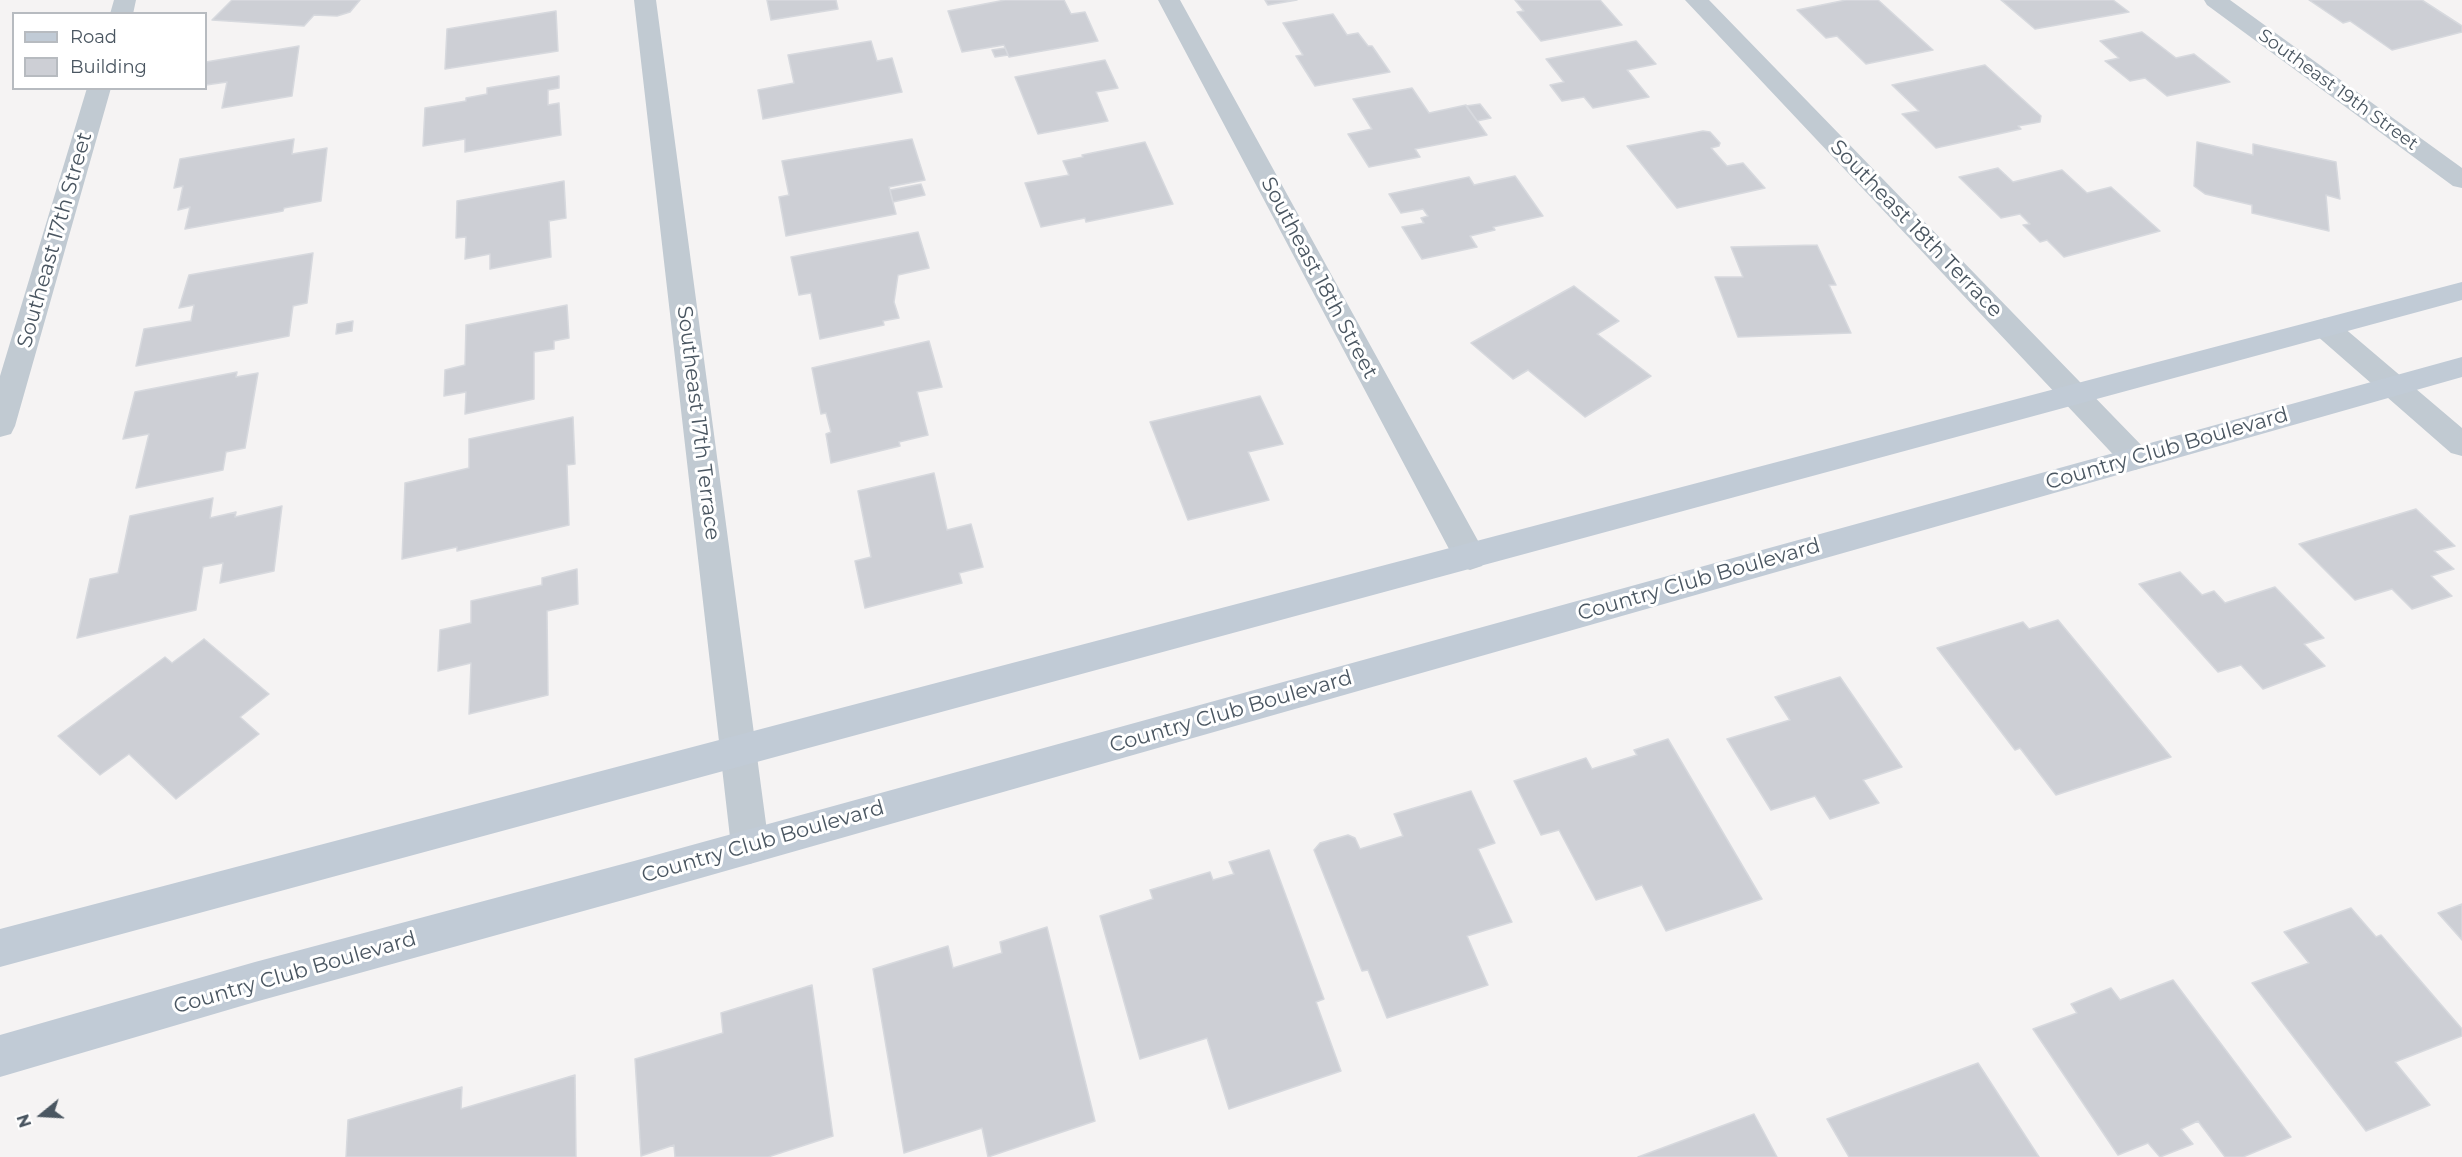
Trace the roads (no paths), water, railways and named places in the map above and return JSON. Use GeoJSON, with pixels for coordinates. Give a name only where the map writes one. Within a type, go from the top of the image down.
{"type":"FeatureCollection","features":[{"type":"Feature","properties":{"kind":"main road"},"geometry":{"type":"LineString","coordinates":[[0,948],[2462,291]]}},
{"type":"Feature","properties":{"kind":"main road","name":"Country Club Boulevard"},"geometry":{"type":"LineString","coordinates":[[0,1056],[255,982],[750,846],[2462,367]]}},
{"type":"Feature","properties":{"kind":"street","name":"Southeast 17th Terrace"},"geometry":{"type":"LineString","coordinates":[[645,0],[750,846]]}},
{"type":"Feature","properties":{"kind":"street","name":"Southeast 18th Street"},"geometry":{"type":"LineString","coordinates":[[1169,0],[1470,557]]}},
{"type":"Feature","properties":{"kind":"street","name":"Southeast 18th Terrace"},"geometry":{"type":"LineString","coordinates":[[1696,0],[2136,458]]}},
{"type":"Feature","properties":{"kind":"street","name":"Southeast 19th Street"},"geometry":{"type":"LineString","coordinates":[[2215,0],[2462,180]]}},
{"type":"Feature","properties":{"kind":"street","name":"Southeast 17th Street"},"geometry":{"type":"LineString","coordinates":[[0,426],[98,90]]}},
{"type":"Feature","properties":{"kind":"street"},"geometry":{"type":"LineString","coordinates":[[2326,328],[2462,445]]}}]}
